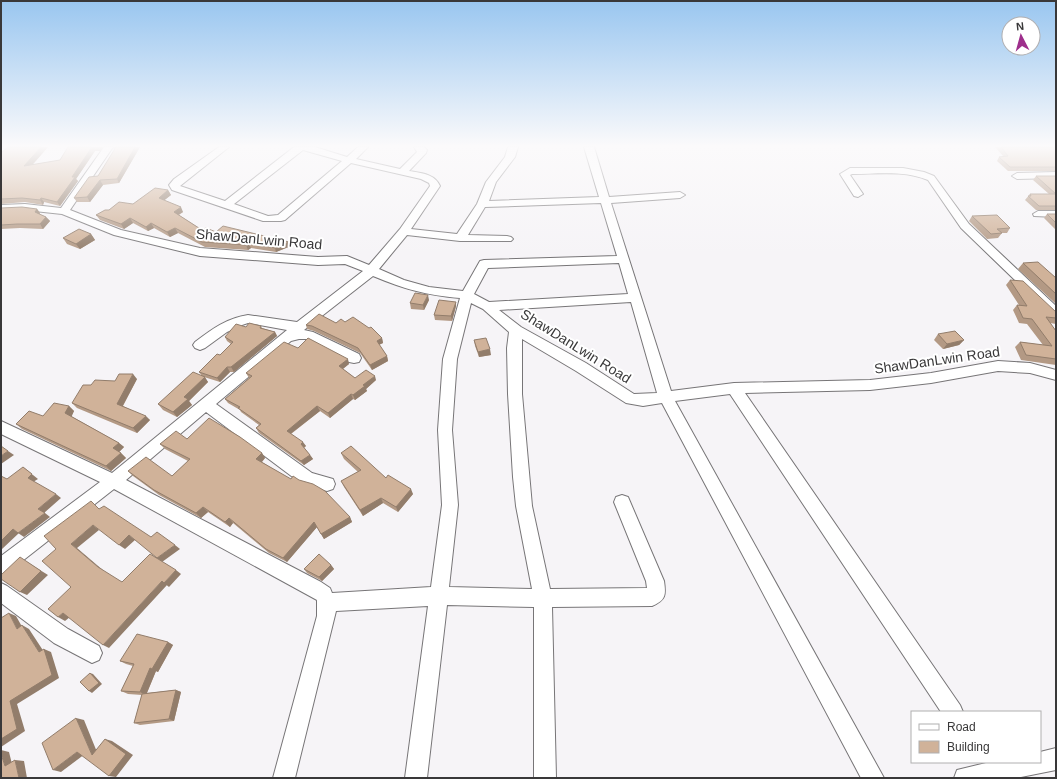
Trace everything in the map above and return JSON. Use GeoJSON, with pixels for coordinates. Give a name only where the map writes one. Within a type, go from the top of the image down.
{"type":"FeatureCollection","features":[{"type":"Feature","properties":{"kind":"street"},"geometry":{"type":"LineString","coordinates":[[64,211],[83,183]]}},
{"type":"Feature","properties":{"kind":"street"},"geometry":{"type":"LineString","coordinates":[[176,183],[174,185],[176,188],[267,219],[281,218],[321,183]]}},
{"type":"Feature","properties":{"kind":"street"},"geometry":{"type":"LineString","coordinates":[[226,205],[254,183]]}},
{"type":"Feature","properties":{"kind":"street"},"geometry":{"type":"LineString","coordinates":[[1,567],[113,481],[287,337],[371,270],[404,231],[435,186],[434,183]]}},
{"type":"Feature","properties":{"kind":"street"},"geometry":{"type":"LineString","coordinates":[[460,238],[482,204],[491,183]]}},
{"type":"Feature","properties":{"kind":"street"},"geometry":{"type":"LineString","coordinates":[[601,183],[666,398],[874,778]]}},
{"type":"Feature","properties":{"kind":"street"},"geometry":{"type":"LineString","coordinates":[[851,183],[858,194]]}},
{"type":"Feature","properties":{"kind":"street"},"geometry":{"type":"LineString","coordinates":[[935,183],[965,226],[1056,313]]}},
{"type":"Feature","properties":{"kind":"street"},"geometry":{"type":"LineString","coordinates":[[482,204],[606,200],[680,195]]}},
{"type":"Feature","properties":{"kind":"street","name":"ShawDanLwin Road"},"geometry":{"type":"LineString","coordinates":[[1,208],[25,207],[64,211],[118,233],[200,252],[318,261],[347,260],[400,283],[430,290],[467,295],[487,306],[516,330],[581,367],[630,398],[643,400],[666,398],[734,388],[870,385],[931,378],[998,366],[1030,368],[1056,375]]}},
{"type":"Feature","properties":{"kind":"street"},"geometry":{"type":"LineString","coordinates":[[1038,214],[1056,214]]}},
{"type":"Feature","properties":{"kind":"street"},"geometry":{"type":"LineString","coordinates":[[404,231],[460,238],[507,240]]}},
{"type":"Feature","properties":{"kind":"street"},"geometry":{"type":"LineString","coordinates":[[416,778],[450,504],[445,430],[450,359],[467,295],[484,264],[623,259]]}},
{"type":"Feature","properties":{"kind":"street"},"geometry":{"type":"LineString","coordinates":[[487,306],[635,298]]}},
{"type":"Feature","properties":{"kind":"street"},"geometry":{"type":"LineString","coordinates":[[200,345],[232,322],[241,320],[300,327]]}},
{"type":"Feature","properties":{"kind":"street"},"geometry":{"type":"LineString","coordinates":[[516,330],[514,348],[515,394],[521,477],[524,506],[543,598],[546,778]]}},
{"type":"Feature","properties":{"kind":"street"},"geometry":{"type":"LineString","coordinates":[[287,337],[299,334],[308,335],[354,358]]}},
{"type":"Feature","properties":{"kind":"street"},"geometry":{"type":"LineString","coordinates":[[734,388],[952,711]]}},
{"type":"Feature","properties":{"kind":"street"},"geometry":{"type":"LineString","coordinates":[[206,404],[308,479],[327,484]]}},
{"type":"Feature","properties":{"kind":"street"},"geometry":{"type":"LineString","coordinates":[[1,427],[113,481],[290,573],[324,594],[327,602],[322,635],[284,778]]}},
{"type":"Feature","properties":{"kind":"street"},"geometry":{"type":"LineString","coordinates":[[327,602],[438,596],[543,598],[652,597],[657,592],[655,581],[622,502]]}},
{"type":"Feature","properties":{"kind":"street"},"geometry":{"type":"LineString","coordinates":[[1,592],[61,636],[92,653]]}},
{"type":"Feature","properties":{"kind":"street"},"geometry":{"type":"LineString","coordinates":[[1041,761],[1056,759]]}},
{"type":"Feature","properties":{"kind":"street"},"geometry":{"type":"LineString","coordinates":[[965,778],[990,767],[1023,763]]}},
{"type":"Feature","properties":{"kind":"building"},"geometry":{"type":"Polygon","coordinates":[[[1,183],[70,183],[57,202],[41,198],[40,200],[22,198],[1,199],[1,183]]]}},
{"type":"Feature","properties":{"kind":"building"},"geometry":{"type":"Polygon","coordinates":[[[84,183],[97,183],[87,197],[74,198],[84,183]]]}},
{"type":"Feature","properties":{"kind":"building"},"geometry":{"type":"Polygon","coordinates":[[[1044,183],[1056,183],[1056,194],[1044,183]]]}},
{"type":"Feature","properties":{"kind":"building"},"geometry":{"type":"Polygon","coordinates":[[[155,188],[168,190],[159,198],[181,207],[174,212],[202,230],[206,228],[216,232],[223,226],[289,242],[275,248],[248,243],[246,245],[202,242],[175,228],[167,232],[151,223],[146,227],[130,218],[121,224],[96,215],[105,210],[109,210],[119,202],[133,204],[155,188]]]}},
{"type":"Feature","properties":{"kind":"building"},"geometry":{"type":"Polygon","coordinates":[[[1030,194],[1056,194],[1056,206],[1039,206],[1028,196],[1031,196],[1030,194]]]}},
{"type":"Feature","properties":{"kind":"building"},"geometry":{"type":"Polygon","coordinates":[[[22,207],[37,209],[35,212],[46,217],[40,224],[1,225],[1,208],[22,207]]]}},
{"type":"Feature","properties":{"kind":"building"},"geometry":{"type":"Polygon","coordinates":[[[1047,214],[1056,214],[1056,223],[1047,214]]]}},
{"type":"Feature","properties":{"kind":"building"},"geometry":{"type":"Polygon","coordinates":[[[997,215],[1010,228],[997,229],[1002,233],[991,234],[972,216],[997,215]]]}},
{"type":"Feature","properties":{"kind":"building"},"geometry":{"type":"Polygon","coordinates":[[[79,229],[91,234],[76,244],[63,238],[79,229]]]}},
{"type":"Feature","properties":{"kind":"building"},"geometry":{"type":"Polygon","coordinates":[[[1038,262],[1056,278],[1056,294],[1023,263],[1038,262]]]}},
{"type":"Feature","properties":{"kind":"building"},"geometry":{"type":"Polygon","coordinates":[[[1010,280],[1023,281],[1056,312],[1056,318],[1046,317],[1056,331],[1056,359],[1026,355],[1020,342],[1052,346],[1032,319],[1023,318],[1017,305],[1027,306],[1010,280]]]}},
{"type":"Feature","properties":{"kind":"building"},"geometry":{"type":"Polygon","coordinates":[[[415,293],[428,295],[423,305],[410,303],[415,293]]]}},
{"type":"Feature","properties":{"kind":"building"},"geometry":{"type":"Polygon","coordinates":[[[439,300],[456,302],[451,316],[434,315],[439,300]]]}},
{"type":"Feature","properties":{"kind":"building"},"geometry":{"type":"Polygon","coordinates":[[[319,314],[336,323],[341,319],[345,322],[353,317],[369,328],[371,327],[382,338],[377,341],[387,356],[370,365],[358,348],[312,326],[306,325],[319,314]]]}},
{"type":"Feature","properties":{"kind":"building"},"geometry":{"type":"Polygon","coordinates":[[[249,323],[275,332],[231,367],[227,367],[217,378],[199,372],[217,354],[220,355],[233,342],[225,337],[236,324],[246,327],[249,323]]]}},
{"type":"Feature","properties":{"kind":"building"},"geometry":{"type":"Polygon","coordinates":[[[955,331],[964,340],[947,344],[938,334],[955,331]]]}},
{"type":"Feature","properties":{"kind":"building"},"geometry":{"type":"Polygon","coordinates":[[[308,338],[348,359],[339,366],[355,378],[366,370],[375,376],[363,385],[365,386],[353,395],[351,394],[328,413],[317,406],[287,431],[303,442],[301,444],[310,455],[301,461],[256,428],[261,424],[238,408],[240,407],[225,399],[252,376],[246,373],[284,342],[298,348],[308,338]]]}},
{"type":"Feature","properties":{"kind":"building"},"geometry":{"type":"Polygon","coordinates":[[[486,338],[490,349],[478,352],[474,340],[486,338]]]}},
{"type":"Feature","properties":{"kind":"building"},"geometry":{"type":"Polygon","coordinates":[[[193,372],[205,377],[184,397],[188,399],[173,412],[158,404],[193,372]]]}},
{"type":"Feature","properties":{"kind":"building"},"geometry":{"type":"Polygon","coordinates":[[[119,374],[133,374],[117,404],[146,416],[133,428],[72,403],[83,385],[91,385],[95,380],[115,381],[119,374]]]}},
{"type":"Feature","properties":{"kind":"building"},"geometry":{"type":"Polygon","coordinates":[[[54,403],[69,406],[65,413],[119,443],[113,448],[121,453],[106,466],[16,424],[29,411],[43,416],[54,403]]]}},
{"type":"Feature","properties":{"kind":"building"},"geometry":{"type":"Polygon","coordinates":[[[209,418],[240,437],[262,453],[256,459],[291,479],[293,476],[299,480],[313,484],[325,491],[350,517],[321,534],[314,522],[283,558],[266,549],[229,518],[225,522],[203,507],[196,513],[154,490],[128,471],[146,457],[172,476],[190,459],[160,444],[176,431],[187,439],[209,418]]]}},
{"type":"Feature","properties":{"kind":"building"},"geometry":{"type":"Polygon","coordinates":[[[1,446],[8,451],[1,456],[1,446]]]}},
{"type":"Feature","properties":{"kind":"building"},"geometry":{"type":"Polygon","coordinates":[[[351,446],[386,478],[388,475],[411,489],[396,507],[381,498],[360,510],[341,481],[361,470],[341,453],[351,446]]]}},
{"type":"Feature","properties":{"kind":"building"},"geometry":{"type":"Polygon","coordinates":[[[23,467],[32,474],[28,478],[56,494],[38,509],[45,513],[18,533],[13,529],[1,541],[1,476],[7,479],[23,467]]]}},
{"type":"Feature","properties":{"kind":"building"},"geometry":{"type":"Polygon","coordinates":[[[91,501],[99,509],[104,506],[151,537],[157,532],[175,545],[157,558],[129,535],[119,545],[93,525],[71,544],[98,567],[122,582],[150,554],[176,570],[164,583],[162,581],[103,645],[63,613],[58,617],[48,609],[71,587],[42,561],[56,549],[44,536],[91,501]]]}},
{"type":"Feature","properties":{"kind":"building"},"geometry":{"type":"Polygon","coordinates":[[[319,554],[331,565],[319,577],[304,569],[319,554]]]}},
{"type":"Feature","properties":{"kind":"building"},"geometry":{"type":"Polygon","coordinates":[[[20,557],[41,571],[20,592],[1,579],[1,575],[20,557]]]}},
{"type":"Feature","properties":{"kind":"building"},"geometry":{"type":"Polygon","coordinates":[[[9,613],[17,629],[22,625],[39,652],[44,649],[52,675],[10,701],[17,729],[1,739],[1,618],[9,613]]]}},
{"type":"Feature","properties":{"kind":"building"},"geometry":{"type":"Polygon","coordinates":[[[137,634],[168,642],[152,669],[150,668],[140,692],[121,691],[134,664],[120,661],[137,634]]]}},
{"type":"Feature","properties":{"kind":"building"},"geometry":{"type":"Polygon","coordinates":[[[90,673],[99,683],[89,691],[80,682],[90,673]]]}},
{"type":"Feature","properties":{"kind":"building"},"geometry":{"type":"Polygon","coordinates":[[[176,690],[169,719],[134,723],[142,694],[176,690]]]}},
{"type":"Feature","properties":{"kind":"building"},"geometry":{"type":"Polygon","coordinates":[[[76,718],[92,755],[105,739],[126,754],[109,776],[77,752],[53,770],[42,743],[76,718]]]}},
{"type":"Feature","properties":{"kind":"building"},"geometry":{"type":"Polygon","coordinates":[[[1,754],[5,766],[15,760],[19,778],[1,778],[1,754]]]}}]}
